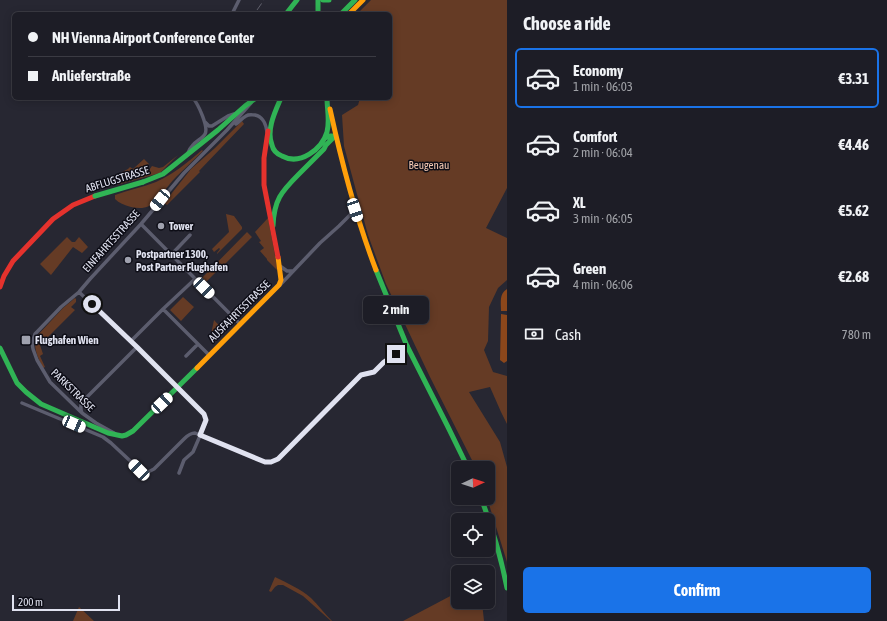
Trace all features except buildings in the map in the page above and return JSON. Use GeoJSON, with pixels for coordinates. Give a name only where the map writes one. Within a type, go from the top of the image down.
{"type":"FeatureCollection","features":[{"type":"Feature","properties":{"kind":"main road"},"geometry":{"type":"LineString","coordinates":[[287,12],[292,0]]}},
{"type":"Feature","properties":{"kind":"main road"},"geometry":{"type":"LineString","coordinates":[[287,12],[297,0]]}},
{"type":"Feature","properties":{"kind":"main road"},"geometry":{"type":"LineString","coordinates":[[318,0],[318,12]]}},
{"type":"Feature","properties":{"kind":"main road"},"geometry":{"type":"LineString","coordinates":[[323,0],[329,0]]}},
{"type":"Feature","properties":{"kind":"main road"},"geometry":{"type":"LineString","coordinates":[[343,12],[355,0]]}},
{"type":"Feature","properties":{"kind":"main road"},"geometry":{"type":"LineString","coordinates":[[351,12],[363,0]]}},
{"type":"Feature","properties":{"kind":"main road","name":"ABFLUGSTRASSE"},"geometry":{"type":"LineString","coordinates":[[0,286],[13,261],[53,219],[73,205],[95,196],[143,182],[163,174],[255,100]]}},
{"type":"Feature","properties":{"kind":"main road"},"geometry":{"type":"LineString","coordinates":[[280,100],[274,115],[271,142],[273,149],[277,153],[286,159],[293,160],[305,157],[311,153],[325,138],[329,120],[327,100]]}},
{"type":"Feature","properties":{"kind":"main road"},"geometry":{"type":"LineString","coordinates":[[327,100],[335,136],[355,210],[376,270],[408,346],[465,461]]}},
{"type":"Feature","properties":{"kind":"main road","name":"AUSFAHRTSSTRASSE"},"geometry":{"type":"LineString","coordinates":[[117,435],[126,435],[133,431],[279,285],[281,280],[280,266],[263,174],[264,153],[268,133],[274,115]]}},
{"type":"Feature","properties":{"kind":"main road"},"geometry":{"type":"LineString","coordinates":[[325,138],[328,136],[335,136]]}},
{"type":"Feature","properties":{"kind":"main road"},"geometry":{"type":"LineString","coordinates":[[273,226],[275,205],[279,196],[335,136]]}},
{"type":"Feature","properties":{"kind":"main road"},"geometry":{"type":"LineString","coordinates":[[324,149],[333,147],[339,150]]}},
{"type":"Feature","properties":{"kind":"main road"},"geometry":{"type":"LineString","coordinates":[[0,348],[14,378],[35,400],[47,407],[97,429],[117,435]]}},
{"type":"Feature","properties":{"kind":"main road"},"geometry":{"type":"LineString","coordinates":[[484,505],[499,550],[507,588]]}},
{"type":"Feature","properties":{"kind":"street"},"geometry":{"type":"LineString","coordinates":[[233,12],[239,0]]}},
{"type":"Feature","properties":{"kind":"street"},"geometry":{"type":"LineString","coordinates":[[186,155],[192,145],[205,134],[206,127],[194,100]]}},
{"type":"Feature","properties":{"kind":"street","name":"EINFAHRTSSTRASSE"},"geometry":{"type":"LineString","coordinates":[[61,307],[79,292],[141,224],[184,173],[255,100]]}},
{"type":"Feature","properties":{"kind":"street"},"geometry":{"type":"LineString","coordinates":[[203,118],[207,124],[212,126],[228,116],[237,113]]}},
{"type":"Feature","properties":{"kind":"street"},"geometry":{"type":"LineString","coordinates":[[227,130],[244,116],[254,115],[262,119],[266,125],[268,133]]}},
{"type":"Feature","properties":{"kind":"street"},"geometry":{"type":"LineString","coordinates":[[279,285],[320,242],[355,210]]}},
{"type":"Feature","properties":{"kind":"street"},"geometry":{"type":"LineString","coordinates":[[141,224],[240,324]]}},
{"type":"Feature","properties":{"kind":"street"},"geometry":{"type":"LineString","coordinates":[[171,255],[190,235]]}},
{"type":"Feature","properties":{"kind":"street"},"geometry":{"type":"LineString","coordinates":[[280,266],[287,271],[294,270]]}},
{"type":"Feature","properties":{"kind":"street"},"geometry":{"type":"LineString","coordinates":[[131,341],[195,279]]}},
{"type":"Feature","properties":{"kind":"street"},"geometry":{"type":"LineString","coordinates":[[79,292],[131,341],[204,414],[206,420],[193,452],[184,460],[179,473]]}},
{"type":"Feature","properties":{"kind":"street","name":"PARKSTRASSE"},"geometry":{"type":"LineString","coordinates":[[61,307],[35,334],[32,343],[40,366],[50,382],[88,418],[117,435]]}},
{"type":"Feature","properties":{"kind":"street"},"geometry":{"type":"LineString","coordinates":[[163,309],[209,355]]}},
{"type":"Feature","properties":{"kind":"street"},"geometry":{"type":"LineString","coordinates":[[186,356],[198,344]]}},
{"type":"Feature","properties":{"kind":"street"},"geometry":{"type":"LineString","coordinates":[[22,403],[103,437],[141,472],[151,471],[191,433],[195,433],[265,462],[271,462],[278,459],[361,375],[374,372],[384,362],[408,346]]}},
{"type":"Feature","properties":{"kind":"street"},"geometry":{"type":"LineString","coordinates":[[82,412],[81,403],[137,347]]}},
{"type":"Feature","properties":{"kind":"green space","name":"Beugenau"},"geometry":{"type":"Polygon","coordinates":[[[371,0],[507,0],[507,188],[486,228],[507,238],[507,280],[498,288],[489,307],[488,341],[484,350],[493,372],[507,376],[507,424],[490,387],[469,392],[500,442],[507,467],[507,562],[495,524],[495,513],[492,513],[489,505],[495,505],[495,461],[472,461],[430,377],[386,284],[368,235],[344,146],[342,115],[358,105],[359,100],[392,100],[392,12],[359,12],[371,0]]]}},
{"type":"Feature","properties":{"kind":"green space"},"geometry":{"type":"Polygon","coordinates":[[[242,121],[244,124],[199,171],[200,172],[167,205],[164,203],[191,169],[242,121]]]}},
{"type":"Feature","properties":{"kind":"green space"},"geometry":{"type":"Polygon","coordinates":[[[202,150],[203,151],[149,206],[142,208],[131,207],[118,202],[115,199],[115,195],[156,182],[175,172],[202,150]]]}},
{"type":"Feature","properties":{"kind":"green space"},"geometry":{"type":"Polygon","coordinates":[[[178,155],[160,173],[117,185],[119,183],[136,179],[147,173],[152,166],[159,168],[163,167],[178,155]]]}},
{"type":"Feature","properties":{"kind":"green space"},"geometry":{"type":"Polygon","coordinates":[[[144,159],[149,164],[140,173],[120,177],[119,179],[108,183],[105,181],[130,167],[133,169],[144,159]]]}},
{"type":"Feature","properties":{"kind":"green space"},"geometry":{"type":"Polygon","coordinates":[[[226,214],[234,216],[242,229],[217,254],[220,249],[219,248],[214,252],[212,249],[229,232],[226,214]]]}},
{"type":"Feature","properties":{"kind":"green space"},"geometry":{"type":"Polygon","coordinates":[[[268,218],[277,270],[260,251],[264,248],[259,242],[261,241],[255,232],[268,218]]]}},
{"type":"Feature","properties":{"kind":"green space"},"geometry":{"type":"Polygon","coordinates":[[[247,232],[252,237],[207,281],[202,278],[247,232]]]}},
{"type":"Feature","properties":{"kind":"green space"},"geometry":{"type":"Polygon","coordinates":[[[67,237],[72,242],[75,242],[79,237],[88,247],[82,253],[73,247],[51,275],[40,264],[67,237]]]}},
{"type":"Feature","properties":{"kind":"green space"},"geometry":{"type":"Polygon","coordinates":[[[183,297],[194,307],[181,321],[170,310],[183,297]]]}},
{"type":"Feature","properties":{"kind":"green space"},"geometry":{"type":"Polygon","coordinates":[[[75,298],[76,302],[71,307],[75,310],[40,345],[43,354],[40,356],[45,367],[43,368],[36,349],[36,337],[63,308],[75,298]]]}},
{"type":"Feature","properties":{"kind":"green space"},"geometry":{"type":"Polygon","coordinates":[[[214,320],[225,332],[213,343],[210,339],[214,320]]]}},
{"type":"Feature","properties":{"kind":"green space"},"geometry":{"type":"Polygon","coordinates":[[[275,577],[294,586],[307,595],[332,621],[303,596],[283,585],[278,585],[271,592],[269,591],[275,577]]]}},
{"type":"Feature","properties":{"kind":"green space"},"geometry":{"type":"Polygon","coordinates":[[[451,596],[451,609],[483,609],[484,621],[403,621],[451,596]]]}},
{"type":"Feature","properties":{"kind":"green space"},"geometry":{"type":"Polygon","coordinates":[[[79,607],[94,621],[73,621],[79,607]]]}},
{"type":"Feature","properties":{"kind":"shaded area"},"geometry":{"type":"Polygon","coordinates":[[[507,289],[507,311],[501,311],[502,296],[504,291],[507,289]]]}},
{"type":"Feature","properties":{"kind":"shaded area"},"geometry":{"type":"Polygon","coordinates":[[[501,314],[507,315],[507,361],[504,363],[500,360],[501,314]]]}},
{"type":"Feature","properties":{"kind":"railway"},"geometry":{"type":"LineString","coordinates":[[257,10],[264,0]]}},
{"type":"Feature","properties":{"kind":"traffic: fast"},"geometry":{"type":"LineString","coordinates":[[288,12],[297,0]]}},
{"type":"Feature","properties":{"kind":"traffic: fast"},"geometry":{"type":"LineString","coordinates":[[318,0],[318,12]]}},
{"type":"Feature","properties":{"kind":"traffic: fast"},"geometry":{"type":"LineString","coordinates":[[323,0],[329,0]]}},
{"type":"Feature","properties":{"kind":"traffic: fast"},"geometry":{"type":"LineString","coordinates":[[343,12],[355,0]]}},
{"type":"Feature","properties":{"kind":"traffic: fast"},"geometry":{"type":"LineString","coordinates":[[143,182],[163,174],[253,100]]}},
{"type":"Feature","properties":{"kind":"traffic: fast"},"geometry":{"type":"LineString","coordinates":[[280,100],[272,121],[270,139],[273,149],[280,155],[289,159],[296,159],[309,154],[315,150],[324,138],[327,132],[328,124],[327,100]]}},
{"type":"Feature","properties":{"kind":"traffic: fast"},"geometry":{"type":"LineString","coordinates":[[273,226],[275,209],[283,192],[335,136]]}},
{"type":"Feature","properties":{"kind":"traffic: fast"},"geometry":{"type":"LineString","coordinates":[[325,138],[335,136]]}},
{"type":"Feature","properties":{"kind":"traffic: fast"},"geometry":{"type":"LineString","coordinates":[[95,196],[143,182]]}},
{"type":"Feature","properties":{"kind":"traffic: fast"},"geometry":{"type":"LineString","coordinates":[[376,270],[407,346],[465,461]]}},
{"type":"Feature","properties":{"kind":"traffic: fast"},"geometry":{"type":"LineString","coordinates":[[0,348],[17,383],[41,404],[108,433],[122,436],[133,431],[197,368]]}},
{"type":"Feature","properties":{"kind":"traffic: fast"},"geometry":{"type":"LineString","coordinates":[[484,505],[496,542],[507,588]]}},
{"type":"Feature","properties":{"kind":"traffic: slow"},"geometry":{"type":"LineString","coordinates":[[351,12],[363,0]]}},
{"type":"Feature","properties":{"kind":"traffic: slow"},"geometry":{"type":"LineString","coordinates":[[330,109],[350,191],[376,270]]}},
{"type":"Feature","properties":{"kind":"traffic: slow"},"geometry":{"type":"LineString","coordinates":[[197,368],[279,285],[281,280],[278,257]]}},
{"type":"Feature","properties":{"kind":"traffic: jam"},"geometry":{"type":"LineString","coordinates":[[268,131],[264,158],[264,185],[278,257]]}},
{"type":"Feature","properties":{"kind":"traffic: jam"},"geometry":{"type":"LineString","coordinates":[[0,287],[4,276],[13,261],[53,219],[73,205],[95,196]]}},
{"type":"Feature","properties":{"kind":"place","name":"Tower"},"geometry":{"type":"Point","coordinates":[161,226]}},
{"type":"Feature","properties":{"kind":"place","name":"Postpartner 1300, Post Partner Flughafen"},"geometry":{"type":"Point","coordinates":[128,260]}},
{"type":"Feature","properties":{"kind":"place","name":"Flughafen Wien"},"geometry":{"type":"Point","coordinates":[26,340]}},
{"type":"Feature","properties":{"kind":"route"},"geometry":{"type":"LineString","coordinates":[[92,304],[204,414],[206,422],[200,435],[265,462],[271,462],[278,459],[361,375],[374,372],[384,362],[396,354]]}}]}
